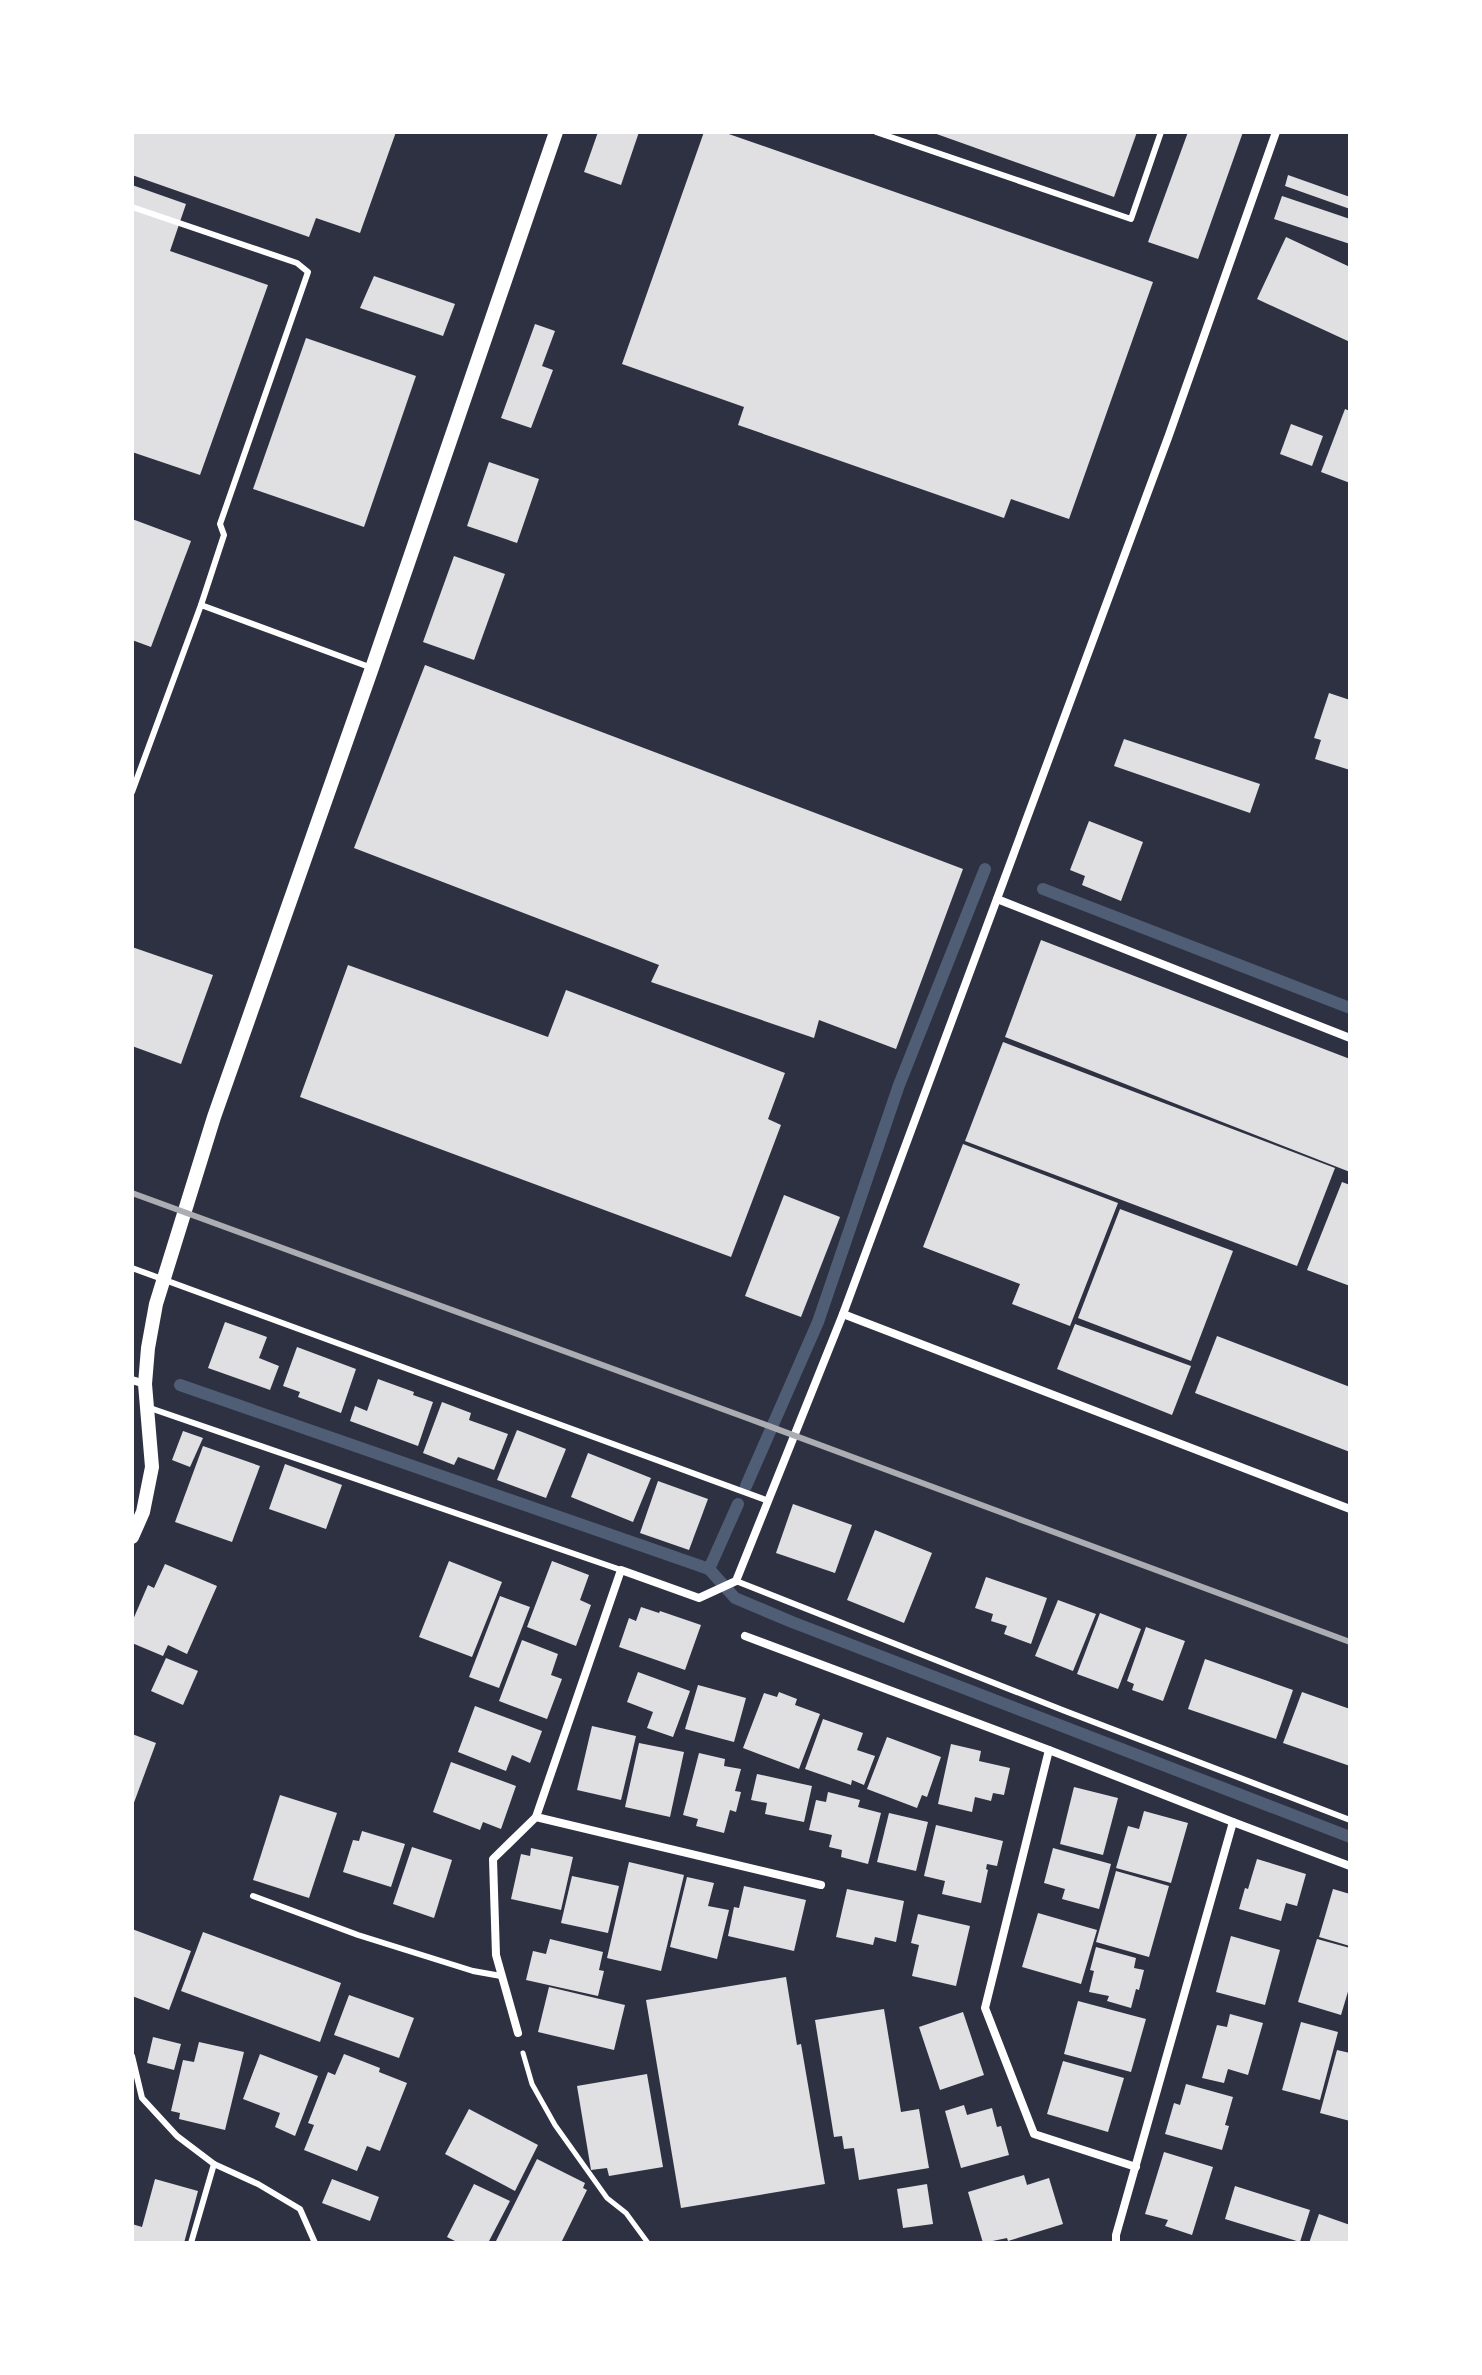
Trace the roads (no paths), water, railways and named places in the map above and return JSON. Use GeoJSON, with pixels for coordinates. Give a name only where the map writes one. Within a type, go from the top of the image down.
{"type":"FeatureCollection","features":[{"type":"Feature","properties":{"kind":"street"},"geometry":{"type":"LineString","coordinates":[[132,1537],[143,1512],[152,1467],[147,1407],[138,1382],[156,1304],[214,1117],[556,132]]}},
{"type":"Feature","properties":{"kind":"street"},"geometry":{"type":"LineString","coordinates":[[518,2033],[496,1955],[493,1859],[536,1817],[621,1570],[699,1598],[736,1581],[843,1314],[1169,435],[1276,132]]}},
{"type":"Feature","properties":{"kind":"street"},"geometry":{"type":"LineString","coordinates":[[997,899],[1350,1038]]}},
{"type":"Feature","properties":{"kind":"street"},"geometry":{"type":"LineString","coordinates":[[843,1314],[1350,1509]]}},
{"type":"Feature","properties":{"kind":"street"},"geometry":{"type":"LineString","coordinates":[[745,1636],[1128,1779],[1350,1866]]}},
{"type":"Feature","properties":{"kind":"street"},"geometry":{"type":"LineString","coordinates":[[1049,1750],[985,2008],[1034,2134],[1136,2167]]}},
{"type":"Feature","properties":{"kind":"street"},"geometry":{"type":"LineString","coordinates":[[536,1817],[821,1885]]}},
{"type":"Feature","properties":{"kind":"street"},"geometry":{"type":"LineString","coordinates":[[1116,2243],[1233,1822]]}},
{"type":"Feature","properties":{"kind":"lane"},"geometry":{"type":"LineString","coordinates":[[876,132],[1131,219],[1161,132]]}},
{"type":"Feature","properties":{"kind":"lane"},"geometry":{"type":"LineString","coordinates":[[132,207],[297,263],[308,272],[220,524],[224,535],[201,605],[132,792]]}},
{"type":"Feature","properties":{"kind":"lane"},"geometry":{"type":"LineString","coordinates":[[201,605],[372,668]]}},
{"type":"Feature","properties":{"kind":"lane"},"geometry":{"type":"LineString","coordinates":[[132,1268],[766,1500]]}},
{"type":"Feature","properties":{"kind":"lane"},"geometry":{"type":"LineString","coordinates":[[147,1407],[621,1570]]}},
{"type":"Feature","properties":{"kind":"lane"},"geometry":{"type":"LineString","coordinates":[[736,1581],[1350,1820]]}},
{"type":"Feature","properties":{"kind":"lane"},"geometry":{"type":"LineString","coordinates":[[253,1896],[373,1940],[473,1971],[501,1976]]}},
{"type":"Feature","properties":{"kind":"lane"},"geometry":{"type":"LineString","coordinates":[[132,2056],[142,2098],[177,2136],[214,2164],[258,2184],[300,2209],[315,2243]]}},
{"type":"Feature","properties":{"kind":"lane"},"geometry":{"type":"LineString","coordinates":[[191,2243],[214,2164]]}},
{"type":"Feature","properties":{"kind":"waterway"},"geometry":{"type":"LineString","coordinates":[[746,1486],[818,1322],[899,1085],[985,869]]}},
{"type":"Feature","properties":{"kind":"waterway"},"geometry":{"type":"LineString","coordinates":[[1043,889],[1350,1008]]}},
{"type":"Feature","properties":{"kind":"waterway"},"geometry":{"type":"LineString","coordinates":[[180,1385],[709,1569],[738,1504]]}},
{"type":"Feature","properties":{"kind":"waterway"},"geometry":{"type":"LineString","coordinates":[[709,1569],[735,1598],[792,1622],[1350,1837]]}},
{"type":"Feature","properties":{"kind":"railway"},"geometry":{"type":"LineString","coordinates":[[132,1193],[1350,1642]]}}]}
